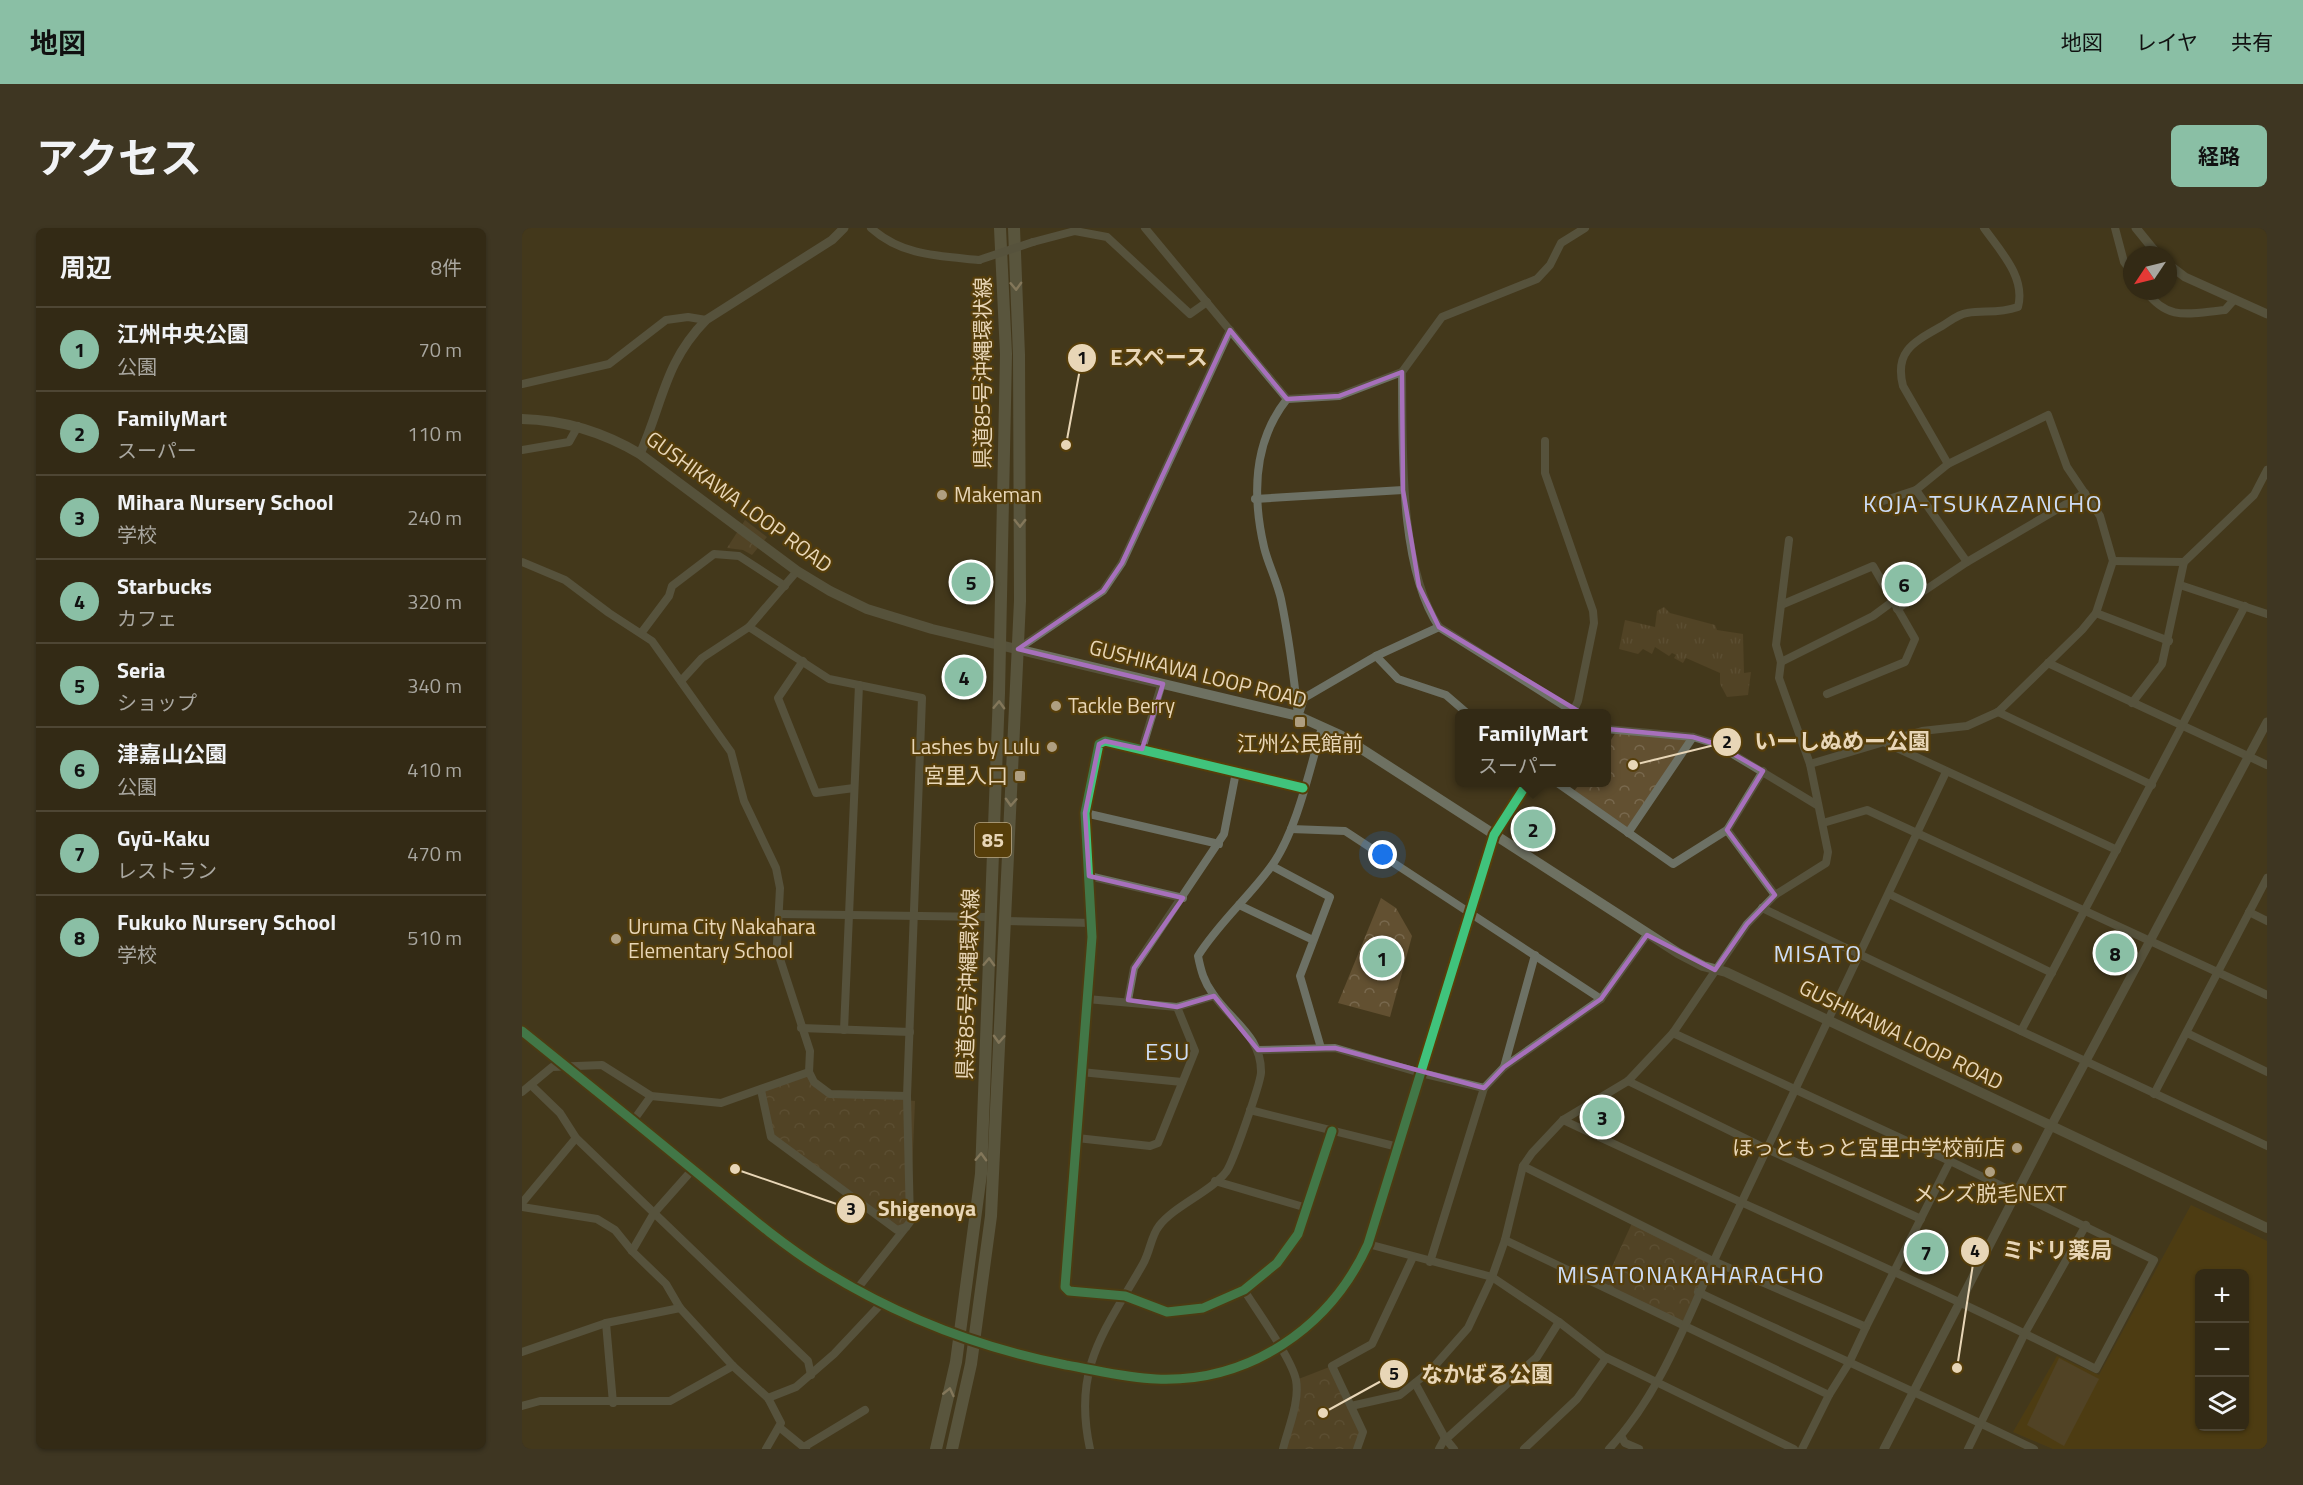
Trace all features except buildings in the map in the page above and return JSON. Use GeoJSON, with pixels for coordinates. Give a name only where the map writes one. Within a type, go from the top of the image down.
{"type":"FeatureCollection","features":[{"type":"Feature","properties":{"kind":"main road","name":"県道85号沖縄環状線"},"geometry":{"type":"LineString","coordinates":[[936,1449],[959,1335],[981,1174],[1000,644],[1006,354],[1000,228]]}},
{"type":"Feature","properties":{"kind":"main road","name":"県道85号沖縄環状線"},"geometry":{"type":"LineString","coordinates":[[952,1449],[975,1341],[991,1216],[1018,649],[1019,355],[1014,228]]}},
{"type":"Feature","properties":{"kind":"main road","name":"GUSHIKAWA LOOP ROAD"},"geometry":{"type":"LineString","coordinates":[[522,419],[578,426],[617,440],[640,454],[797,571],[830,591],[867,609],[932,629],[1298,716],[1340,735],[1647,935],[1702,966],[1726,972],[2050,1128],[2267,1228]]}},
{"type":"Feature","properties":{"kind":"street"},"geometry":{"type":"LineString","coordinates":[[640,454],[666,378],[695,331],[705,320],[832,240],[844,228]]}},
{"type":"Feature","properties":{"kind":"street"},"geometry":{"type":"LineString","coordinates":[[871,228],[900,248],[926,255],[979,260],[1075,231],[1107,237],[1190,314],[1207,302]]}},
{"type":"Feature","properties":{"kind":"street"},"geometry":{"type":"LineString","coordinates":[[1145,228],[1287,399]]}},
{"type":"Feature","properties":{"kind":"street"},"geometry":{"type":"LineString","coordinates":[[1298,716],[1294,668],[1280,597],[1264,548],[1256,499],[1258,464],[1277,412],[1287,399],[1339,396],[1402,372],[1442,317],[1537,279],[1550,265],[1561,243],[1585,228]]}},
{"type":"Feature","properties":{"kind":"street"},"geometry":{"type":"LineString","coordinates":[[1948,464],[1903,386],[1899,373],[1902,356],[1910,346],[1965,313],[2003,312],[2018,307],[2021,294],[2012,268],[1984,228]]}},
{"type":"Feature","properties":{"kind":"street"},"geometry":{"type":"LineString","coordinates":[[2115,228],[2123,258]]}},
{"type":"Feature","properties":{"kind":"street"},"geometry":{"type":"LineString","coordinates":[[2136,228],[2151,246]]}},
{"type":"Feature","properties":{"kind":"street"},"geometry":{"type":"LineString","coordinates":[[2177,271],[2234,301],[2267,314]]}},
{"type":"Feature","properties":{"kind":"street"},"geometry":{"type":"LineString","coordinates":[[2153,300],[2172,314],[2224,310],[2234,301]]}},
{"type":"Feature","properties":{"kind":"street"},"geometry":{"type":"LineString","coordinates":[[522,384],[609,364],[666,320],[688,317],[705,320]]}},
{"type":"Feature","properties":{"kind":"street"},"geometry":{"type":"LineString","coordinates":[[1018,649],[1103,591],[1122,563],[1230,330]]}},
{"type":"Feature","properties":{"kind":"street"},"geometry":{"type":"LineString","coordinates":[[1402,372],[1403,490],[1419,586],[1428,610],[1439,627],[1568,709]]}},
{"type":"Feature","properties":{"kind":"street"},"geometry":{"type":"LineString","coordinates":[[1810,764],[1922,731],[1967,726],[1998,712],[2096,613],[2114,561],[2100,516],[2067,467],[2048,415],[1948,464],[1916,490],[1877,503]]}},
{"type":"Feature","properties":{"kind":"street"},"geometry":{"type":"LineString","coordinates":[[522,450],[569,442],[578,426]]}},
{"type":"Feature","properties":{"kind":"street"},"geometry":{"type":"LineString","coordinates":[[1545,441],[1545,473],[1593,611],[1594,623],[1575,709]]}},
{"type":"Feature","properties":{"kind":"street"},"geometry":{"type":"LineString","coordinates":[[2132,703],[2162,664],[2169,641],[2184,562],[2254,495],[2267,470]]}},
{"type":"Feature","properties":{"kind":"street"},"geometry":{"type":"LineString","coordinates":[[1256,499],[1403,490]]}},
{"type":"Feature","properties":{"kind":"street"},"geometry":{"type":"LineString","coordinates":[[1916,490],[1967,562]]}},
{"type":"Feature","properties":{"kind":"street"},"geometry":{"type":"LineString","coordinates":[[1781,662],[1895,606],[2085,493]]}},
{"type":"Feature","properties":{"kind":"street"},"geometry":{"type":"LineString","coordinates":[[1351,1406],[1400,1395],[1431,1371],[1468,1328],[1492,1277],[1505,1240],[1523,1166],[1552,1129],[1563,1120],[1628,1081],[1673,1033],[1747,924],[1775,895],[1826,863],[1828,852],[1810,764],[1779,678],[1781,662],[1776,645],[1789,540]]}},
{"type":"Feature","properties":{"kind":"street"},"geometry":{"type":"LineString","coordinates":[[642,632],[669,596],[672,586],[714,554],[739,556],[785,586]]}},
{"type":"Feature","properties":{"kind":"street"},"geometry":{"type":"LineString","coordinates":[[2114,561],[2184,562]]}},
{"type":"Feature","properties":{"kind":"street"},"geometry":{"type":"LineString","coordinates":[[522,562],[555,574],[652,641],[731,752],[744,801],[776,868],[780,888],[777,944],[801,1028],[810,1051],[809,1072],[814,1082],[830,1094],[907,1096]]}},
{"type":"Feature","properties":{"kind":"street"},"geometry":{"type":"LineString","coordinates":[[1781,605],[1873,566],[1916,639],[1905,662],[1827,693]]}},
{"type":"Feature","properties":{"kind":"street"},"geometry":{"type":"LineString","coordinates":[[681,681],[702,658],[749,627],[797,571]]}},
{"type":"Feature","properties":{"kind":"street"},"geometry":{"type":"LineString","coordinates":[[2180,585],[2267,614]]}},
{"type":"Feature","properties":{"kind":"street"},"geometry":{"type":"LineString","coordinates":[[2021,1031],[2245,606]]}},
{"type":"Feature","properties":{"kind":"street"},"geometry":{"type":"LineString","coordinates":[[2096,613],[2169,641]]}},
{"type":"Feature","properties":{"kind":"street"},"geometry":{"type":"LineString","coordinates":[[749,627],[829,679],[922,698],[907,1096],[910,1222],[857,1289]]}},
{"type":"Feature","properties":{"kind":"street"},"geometry":{"type":"LineString","coordinates":[[1298,716],[1304,698],[1376,656],[1439,627]]}},
{"type":"Feature","properties":{"kind":"street"},"geometry":{"type":"LineString","coordinates":[[1376,656],[1398,679],[1446,695],[1462,709]]}},
{"type":"Feature","properties":{"kind":"street"},"geometry":{"type":"LineString","coordinates":[[803,661],[778,698],[816,793],[854,788]]}},
{"type":"Feature","properties":{"kind":"street"},"geometry":{"type":"LineString","coordinates":[[2048,663],[2267,765]]}},
{"type":"Feature","properties":{"kind":"street"},"geometry":{"type":"LineString","coordinates":[[1142,749],[1162,683]]}},
{"type":"Feature","properties":{"kind":"street"},"geometry":{"type":"LineString","coordinates":[[844,1030],[859,685]]}},
{"type":"Feature","properties":{"kind":"street"},"geometry":{"type":"LineString","coordinates":[[1998,712],[2151,785]]}},
{"type":"Feature","properties":{"kind":"street"},"geometry":{"type":"LineString","coordinates":[[1884,1449],[2050,1128],[2267,722]]}},
{"type":"Feature","properties":{"kind":"street"},"geometry":{"type":"LineString","coordinates":[[1090,1449],[1083,1414],[1090,1360],[1147,1257],[1159,1226],[1226,1172],[1250,1110],[1261,1074],[1258,1050],[1251,1036],[1214,996],[1202,976],[1198,956],[1211,935],[1272,866],[1291,829],[1322,727]]}},
{"type":"Feature","properties":{"kind":"street"},"geometry":{"type":"LineString","coordinates":[[1611,729],[1693,737],[1716,744],[1817,805]]}},
{"type":"Feature","properties":{"kind":"street"},"geometry":{"type":"LineString","coordinates":[[1628,833],[1693,737]]}},
{"type":"Feature","properties":{"kind":"street"},"geometry":{"type":"LineString","coordinates":[[1303,788],[1105,741],[1099,744],[1085,813],[1092,923],[1065,1287],[1069,1291],[1125,1296],[1155,1310],[1180,1312],[1225,1300],[1244,1290],[1270,1270],[1298,1234],[1332,1131]]}},
{"type":"Feature","properties":{"kind":"street"},"geometry":{"type":"LineString","coordinates":[[1884,742],[2117,850]]}},
{"type":"Feature","properties":{"kind":"street"},"geometry":{"type":"LineString","coordinates":[[1562,787],[1673,864],[1727,830],[1763,771]]}},
{"type":"Feature","properties":{"kind":"street"},"geometry":{"type":"LineString","coordinates":[[1128,1000],[1134,968],[1224,834],[1236,772]]}},
{"type":"Feature","properties":{"kind":"street"},"geometry":{"type":"LineString","coordinates":[[1610,1449],[1656,1384],[1946,772]]}},
{"type":"Feature","properties":{"kind":"street"},"geometry":{"type":"LineString","coordinates":[[522,1031],[794,1251],[882,1303],[975,1341],[1033,1358],[1158,1379],[1202,1376],[1242,1365],[1281,1347],[1330,1306],[1350,1278],[1368,1244],[1494,835],[1525,787]]}},
{"type":"Feature","properties":{"kind":"street"},"geometry":{"type":"LineString","coordinates":[[1823,823],[1867,810],[2267,995]]}},
{"type":"Feature","properties":{"kind":"street"},"geometry":{"type":"LineString","coordinates":[[1085,813],[1219,844]]}},
{"type":"Feature","properties":{"kind":"street"},"geometry":{"type":"LineString","coordinates":[[1291,829],[1345,831],[1601,999]]}},
{"type":"Feature","properties":{"kind":"street"},"geometry":{"type":"LineString","coordinates":[[1727,830],[1775,895]]}},
{"type":"Feature","properties":{"kind":"street"},"geometry":{"type":"LineString","coordinates":[[1272,866],[1330,897],[1300,976],[1322,1048]]}},
{"type":"Feature","properties":{"kind":"street"},"geometry":{"type":"LineString","coordinates":[[1089,876],[1183,898]]}},
{"type":"Feature","properties":{"kind":"street"},"geometry":{"type":"LineString","coordinates":[[2154,1094],[2267,879]]}},
{"type":"Feature","properties":{"kind":"street"},"geometry":{"type":"LineString","coordinates":[[1889,894],[2052,973]]}},
{"type":"Feature","properties":{"kind":"street"},"geometry":{"type":"LineString","coordinates":[[1239,906],[1313,940]]}},
{"type":"Feature","properties":{"kind":"street"},"geometry":{"type":"LineString","coordinates":[[1762,908],[2086,1063],[2267,1146]]}},
{"type":"Feature","properties":{"kind":"street"},"geometry":{"type":"LineString","coordinates":[[2250,912],[2267,921]]}},
{"type":"Feature","properties":{"kind":"street"},"geometry":{"type":"LineString","coordinates":[[780,914],[990,917]]}},
{"type":"Feature","properties":{"kind":"street"},"geometry":{"type":"LineString","coordinates":[[1005,921],[1092,923]]}},
{"type":"Feature","properties":{"kind":"street"},"geometry":{"type":"LineString","coordinates":[[1430,1262],[1484,1088],[1504,1067],[1601,999],[1647,935]]}},
{"type":"Feature","properties":{"kind":"street"},"geometry":{"type":"LineString","coordinates":[[1504,1067],[1535,955]]}},
{"type":"Feature","properties":{"kind":"street"},"geometry":{"type":"LineString","coordinates":[[1087,999],[1128,1000],[1177,1007],[1214,996]]}},
{"type":"Feature","properties":{"kind":"street"},"geometry":{"type":"LineString","coordinates":[[1077,1138],[1150,1146],[1158,1143],[1195,1051],[1177,1007]]}},
{"type":"Feature","properties":{"kind":"street"},"geometry":{"type":"LineString","coordinates":[[801,1028],[910,1032]]}},
{"type":"Feature","properties":{"kind":"street"},"geometry":{"type":"LineString","coordinates":[[1563,1120],[1741,1204],[1895,1271],[2096,1369],[2154,1260],[2086,1225],[1795,1092],[1673,1033]]}},
{"type":"Feature","properties":{"kind":"street"},"geometry":{"type":"LineString","coordinates":[[2187,1034],[2267,1072]]}},
{"type":"Feature","properties":{"kind":"street"},"geometry":{"type":"LineString","coordinates":[[1258,1050],[1335,1048],[1421,1073],[1484,1088]]}},
{"type":"Feature","properties":{"kind":"street"},"geometry":{"type":"LineString","coordinates":[[522,1092],[552,1067],[602,1065],[651,1096],[721,1103],[809,1072]]}},
{"type":"Feature","properties":{"kind":"street"},"geometry":{"type":"LineString","coordinates":[[1081,1072],[1182,1082]]}},
{"type":"Feature","properties":{"kind":"street"},"geometry":{"type":"LineString","coordinates":[[1628,1081],[1767,1149],[1921,1220]]}},
{"type":"Feature","properties":{"kind":"street"},"geometry":{"type":"LineString","coordinates":[[531,1085],[560,1113],[576,1138],[808,1361],[811,1376]]}},
{"type":"Feature","properties":{"kind":"street"},"geometry":{"type":"LineString","coordinates":[[761,1090],[771,1137],[897,1230],[906,1227]]}},
{"type":"Feature","properties":{"kind":"street"},"geometry":{"type":"LineString","coordinates":[[633,1121],[651,1096]]}},
{"type":"Feature","properties":{"kind":"street"},"geometry":{"type":"LineString","coordinates":[[1250,1110],[1398,1148]]}},
{"type":"Feature","properties":{"kind":"street"},"geometry":{"type":"LineString","coordinates":[[576,1138],[522,1205],[597,1219],[615,1230],[632,1251],[666,1284],[680,1308],[733,1366],[768,1398],[781,1423],[765,1449]]}},
{"type":"Feature","properties":{"kind":"street"},"geometry":{"type":"LineString","coordinates":[[1802,1449],[1829,1395],[1849,1363],[1950,1161]]}},
{"type":"Feature","properties":{"kind":"street"},"geometry":{"type":"LineString","coordinates":[[1523,1166],[1713,1261],[1866,1327]]}},
{"type":"Feature","properties":{"kind":"street"},"geometry":{"type":"LineString","coordinates":[[632,1251],[654,1212],[693,1169]]}},
{"type":"Feature","properties":{"kind":"street"},"geometry":{"type":"LineString","coordinates":[[1215,1180],[1307,1208]]}},
{"type":"Feature","properties":{"kind":"street"},"geometry":{"type":"LineString","coordinates":[[1968,1449],[2025,1333],[2086,1225]]}},
{"type":"Feature","properties":{"kind":"street"},"geometry":{"type":"LineString","coordinates":[[1505,1240],[1829,1395]]}},
{"type":"Feature","properties":{"kind":"street"},"geometry":{"type":"LineString","coordinates":[[1368,1244],[1492,1277],[1559,1322],[1606,1358],[1794,1449]]}},
{"type":"Feature","properties":{"kind":"street"},"geometry":{"type":"LineString","coordinates":[[1356,1449],[1363,1432],[1332,1366],[1372,1344],[1413,1257]]}},
{"type":"Feature","properties":{"kind":"street"},"geometry":{"type":"LineString","coordinates":[[1244,1290],[1281,1347],[1296,1380],[1292,1420],[1283,1449]]}},
{"type":"Feature","properties":{"kind":"street"},"geometry":{"type":"LineString","coordinates":[[1698,1292],[1849,1363],[1915,1390],[2034,1449]]}},
{"type":"Feature","properties":{"kind":"street"},"geometry":{"type":"LineString","coordinates":[[768,1398],[796,1387],[811,1376],[882,1303]]}},
{"type":"Feature","properties":{"kind":"street"},"geometry":{"type":"LineString","coordinates":[[522,1352],[606,1323],[680,1308]]}},
{"type":"Feature","properties":{"kind":"street"},"geometry":{"type":"LineString","coordinates":[[1439,1449],[1446,1439],[1537,1357],[1559,1322]]}},
{"type":"Feature","properties":{"kind":"street"},"geometry":{"type":"LineString","coordinates":[[606,1323],[614,1403]]}},
{"type":"Feature","properties":{"kind":"street"},"geometry":{"type":"LineString","coordinates":[[1524,1449],[1577,1399],[1606,1358]]}},
{"type":"Feature","properties":{"kind":"street"},"geometry":{"type":"LineString","coordinates":[[522,1406],[540,1401],[614,1403],[670,1401],[733,1366]]}},
{"type":"Feature","properties":{"kind":"street"},"geometry":{"type":"LineString","coordinates":[[1415,1383],[1446,1439],[1454,1449]]}},
{"type":"Feature","properties":{"kind":"street"},"geometry":{"type":"LineString","coordinates":[[779,1427],[805,1448],[865,1410]]}},
{"type":"Feature","properties":{"kind":"street"},"geometry":{"type":"LineString","coordinates":[[1621,1436],[1625,1443],[1639,1449]]}},
{"type":"Feature","properties":{"kind":"highlighted area"},"geometry":{"type":"Polygon","coordinates":[[[1230,330],[1287,399],[1339,396],[1402,372],[1403,490],[1419,586],[1439,627],[1608,729],[1693,737],[1716,744],[1763,771],[1727,830],[1775,895],[1747,924],[1715,970],[1647,935],[1601,999],[1504,1067],[1484,1088],[1335,1048],[1258,1050],[1214,996],[1177,1007],[1128,1000],[1134,968],[1183,898],[1089,876],[1085,813],[1099,744],[1105,741],[1142,749],[1163,684],[1018,649],[1103,591],[1122,563],[1230,330]]]}},
{"type":"Feature","properties":{"kind":"shaded area"},"geometry":{"type":"Polygon","coordinates":[[[2191,1205],[2267,1241],[2267,1449],[2053,1449],[2013,1432],[2057,1356],[2099,1375],[2191,1205]]]}},
{"type":"Feature","properties":{"kind":"green space"},"geometry":{"type":"Polygon","coordinates":[[[745,520],[767,537],[752,555],[743,550],[727,548],[745,520]]]}},
{"type":"Feature","properties":{"kind":"green space"},"geometry":{"type":"Polygon","coordinates":[[[1912,564],[1929,587],[1897,610],[1880,580],[1912,564]]]}},
{"type":"Feature","properties":{"kind":"green space"},"geometry":{"type":"Polygon","coordinates":[[[1664,607],[1670,613],[1715,625],[1717,630],[1743,634],[1744,673],[1751,672],[1748,695],[1727,697],[1720,684],[1720,673],[1686,658],[1683,663],[1674,658],[1676,655],[1672,653],[1669,656],[1655,647],[1652,654],[1643,649],[1638,654],[1619,649],[1625,620],[1655,627],[1657,611],[1664,607]]]}},
{"type":"Feature","properties":{"kind":"green space"},"geometry":{"type":"Polygon","coordinates":[[[1616,732],[1693,737],[1628,833],[1572,794],[1577,787],[1611,787],[1611,740],[1616,732]]]}},
{"type":"Feature","properties":{"kind":"green space"},"geometry":{"type":"Polygon","coordinates":[[[1381,898],[1396,908],[1412,936],[1390,1017],[1338,1003],[1381,898]]]}},
{"type":"Feature","properties":{"kind":"green space"},"geometry":{"type":"Polygon","coordinates":[[[809,1073],[831,1093],[915,1101],[910,1221],[896,1230],[770,1134],[761,1090],[809,1073]]]}},
{"type":"Feature","properties":{"kind":"green space"},"geometry":{"type":"Polygon","coordinates":[[[1633,1221],[1713,1261],[1683,1324],[1603,1286],[1633,1221]]]}},
{"type":"Feature","properties":{"kind":"green space"},"geometry":{"type":"Polygon","coordinates":[[[2059,1358],[2099,1379],[2064,1446],[2027,1425],[2059,1358]]]}},
{"type":"Feature","properties":{"kind":"green space"},"geometry":{"type":"Polygon","coordinates":[[[1332,1366],[1363,1432],[1357,1449],[1283,1449],[1296,1380],[1332,1366]]]}},
{"type":"Feature","properties":{"kind":"cycle path"},"geometry":{"type":"LineString","coordinates":[[1303,788],[1105,741],[1099,744],[1085,813],[1092,937],[1065,1287],[1069,1291],[1125,1296],[1167,1312],[1203,1308],[1244,1290],[1277,1263],[1298,1234],[1332,1131]]}},
{"type":"Feature","properties":{"kind":"cycle path"},"geometry":{"type":"LineString","coordinates":[[522,1031],[771,1234],[823,1270],[880,1302],[971,1340],[1066,1365],[1156,1379],[1190,1378],[1223,1371],[1254,1360],[1283,1344],[1309,1325],[1332,1301],[1352,1274],[1368,1244],[1494,835],[1525,787]]}},
{"type":"Feature","properties":{"kind":"place","name":"Eスペース"},"geometry":{"type":"Point","coordinates":[1066,445]}},
{"type":"Feature","properties":{"kind":"place","name":"Makeman"},"geometry":{"type":"Point","coordinates":[942,495]}},
{"type":"Feature","properties":{"kind":"place","name":"Seria"},"geometry":{"type":"Point","coordinates":[971,582]}},
{"type":"Feature","properties":{"kind":"place","name":"津嘉山公園"},"geometry":{"type":"Point","coordinates":[1904,584]}},
{"type":"Feature","properties":{"kind":"place","name":"Starbucks"},"geometry":{"type":"Point","coordinates":[964,677]}},
{"type":"Feature","properties":{"kind":"place","name":"Tackle Berry"},"geometry":{"type":"Point","coordinates":[1056,706]}},
{"type":"Feature","properties":{"kind":"place","name":"江州公民館前"},"geometry":{"type":"Point","coordinates":[1300,722]}},
{"type":"Feature","properties":{"kind":"place","name":"Lashes by Lulu"},"geometry":{"type":"Point","coordinates":[1052,747]}},
{"type":"Feature","properties":{"kind":"place","name":"いーしぬめー公園"},"geometry":{"type":"Point","coordinates":[1633,765]}},
{"type":"Feature","properties":{"kind":"place","name":"宮里入口"},"geometry":{"type":"Point","coordinates":[1020,776]}},
{"type":"Feature","properties":{"kind":"place","name":"FamilyMart"},"geometry":{"type":"Point","coordinates":[1533,829]}},
{"type":"Feature","properties":{"kind":"place","name":"Uruma City Nakahara Elementary School"},"geometry":{"type":"Point","coordinates":[616,939]}},
{"type":"Feature","properties":{"kind":"place","name":"Fukuko Nursery School"},"geometry":{"type":"Point","coordinates":[2115,953]}},
{"type":"Feature","properties":{"kind":"place","name":"江州中央公園"},"geometry":{"type":"Point","coordinates":[1382,958]}},
{"type":"Feature","properties":{"kind":"place","name":"Mihara Nursery School"},"geometry":{"type":"Point","coordinates":[1602,1117]}},
{"type":"Feature","properties":{"kind":"place","name":"ほっともっと宮里中学校前店"},"geometry":{"type":"Point","coordinates":[2017,1148]}},
{"type":"Feature","properties":{"kind":"place","name":"Shigenoya"},"geometry":{"type":"Point","coordinates":[735,1169]}},
{"type":"Feature","properties":{"kind":"place","name":"メンズ脱毛NEXT"},"geometry":{"type":"Point","coordinates":[1990,1172]}},
{"type":"Feature","properties":{"kind":"place","name":"Gyū-Kaku"},"geometry":{"type":"Point","coordinates":[1926,1252]}},
{"type":"Feature","properties":{"kind":"place","name":"ミドリ薬局"},"geometry":{"type":"Point","coordinates":[1957,1368]}},
{"type":"Feature","properties":{"kind":"place","name":"なかばる公園"},"geometry":{"type":"Point","coordinates":[1323,1413]}},
{"type":"Feature","properties":{"kind":"district","name":"KOJA-TSUKAZANCHO"},"geometry":{"type":"Point","coordinates":[1983,504]}},
{"type":"Feature","properties":{"kind":"district","name":"MISATO"},"geometry":{"type":"Point","coordinates":[1818,954]}},
{"type":"Feature","properties":{"kind":"district","name":"ESU"},"geometry":{"type":"Point","coordinates":[1168,1052]}},
{"type":"Feature","properties":{"kind":"district","name":"MISATONAKAHARACHO"},"geometry":{"type":"Point","coordinates":[1691,1275]}}]}
